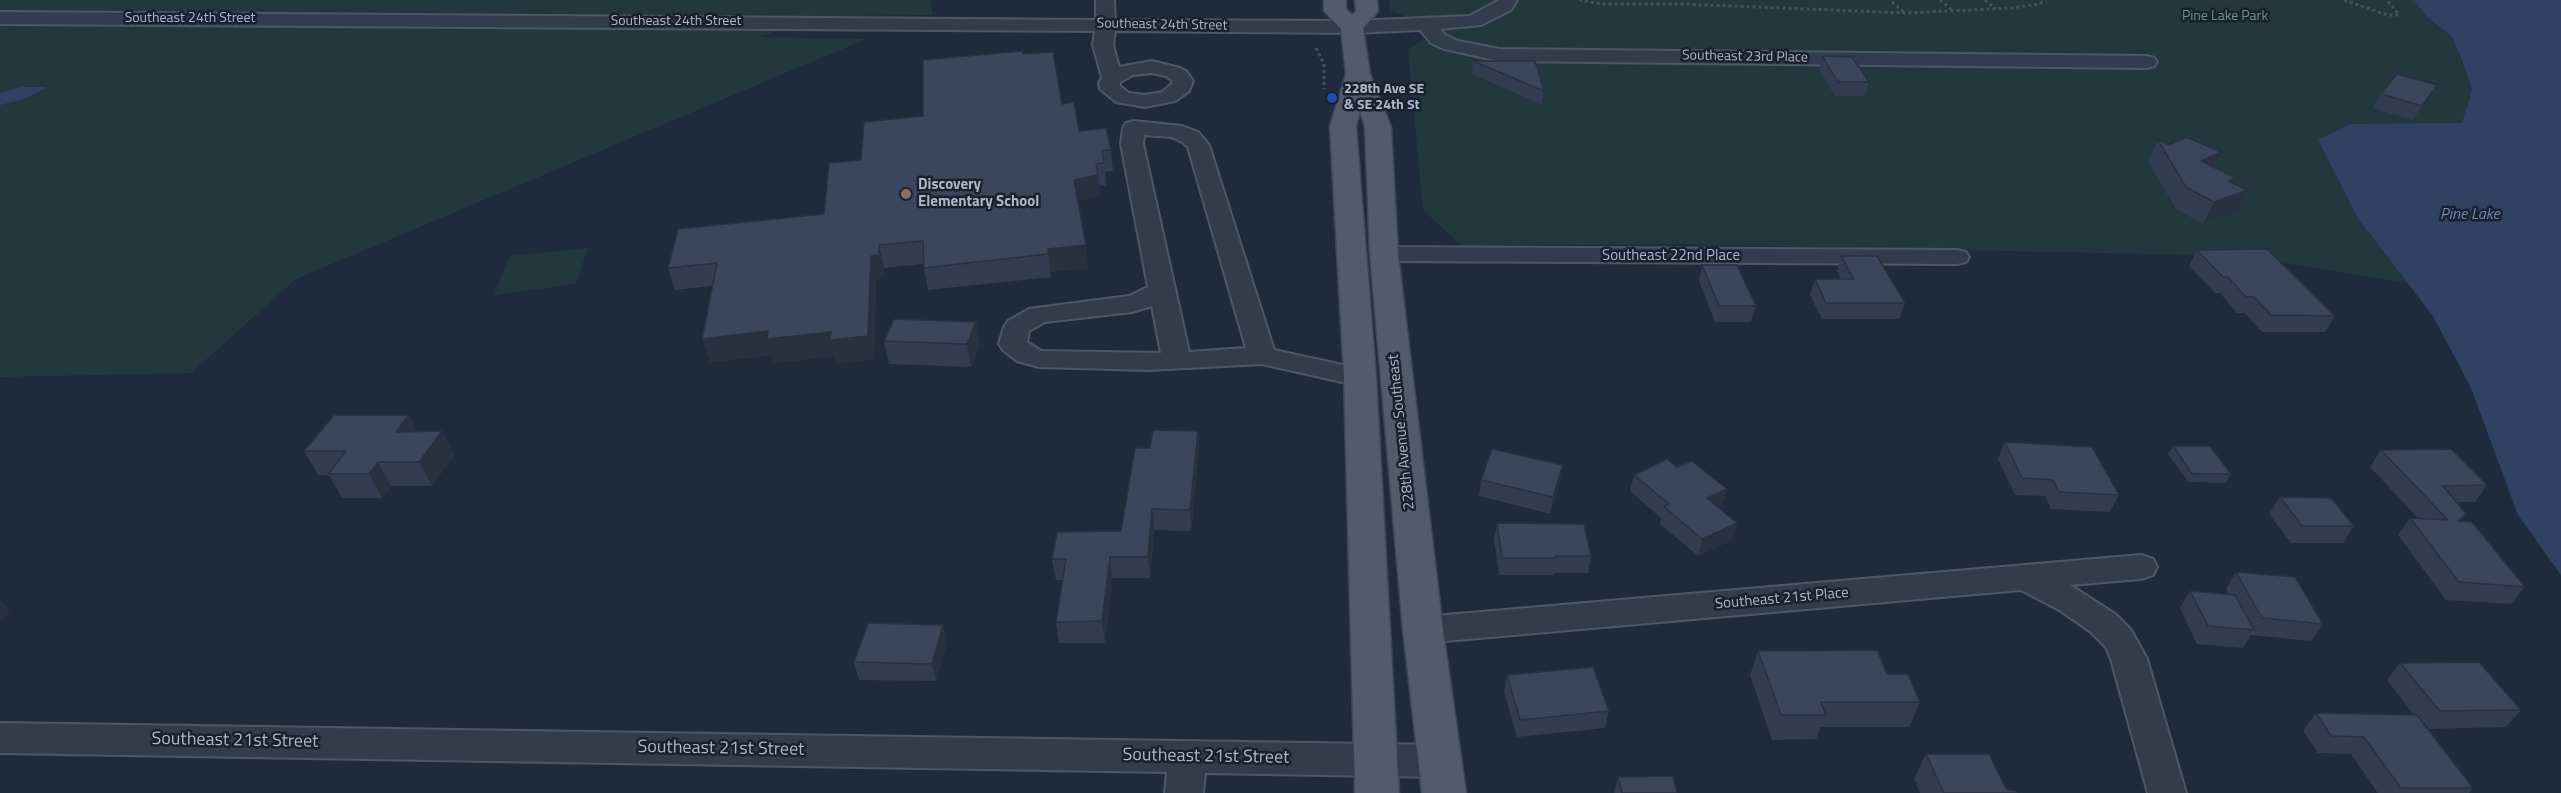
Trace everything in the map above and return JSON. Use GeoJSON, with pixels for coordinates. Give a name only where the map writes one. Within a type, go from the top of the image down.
{"type":"FeatureCollection","features":[{"type":"Feature","properties":{"kind":"main road","name":"228th Avenue Southeast"},"geometry":{"type":"LineString","coordinates":[[1335,0],[1335,11],[1352,27],[1358,74],[1378,127],[1384,254],[1423,630],[1443,777]]}},
{"type":"Feature","properties":{"kind":"main road"},"geometry":{"type":"LineString","coordinates":[[1352,27],[1367,12],[1366,0]]}},
{"type":"Feature","properties":{"kind":"main road","name":"228th Avenue Southeast"},"geometry":{"type":"LineString","coordinates":[[1358,74],[1343,126],[1360,377],[1375,776]]}},
{"type":"Feature","properties":{"kind":"main road"},"geometry":{"type":"LineString","coordinates":[[1360,377],[1376,399],[1384,437],[1409,494]]}},
{"type":"Feature","properties":{"kind":"street"},"geometry":{"type":"LineString","coordinates":[[0,17],[77,0]]}},
{"type":"Feature","properties":{"kind":"street"},"geometry":{"type":"LineString","coordinates":[[1105,0],[1106,25],[1103,45],[1112,78]]}},
{"type":"Feature","properties":{"kind":"street"},"geometry":{"type":"LineString","coordinates":[[1352,27],[1474,21],[1504,6],[1508,0]]}},
{"type":"Feature","properties":{"kind":"street","name":"Southeast 24th Street"},"geometry":{"type":"LineString","coordinates":[[0,17],[1352,27]]}},
{"type":"Feature","properties":{"kind":"street","name":"Southeast 23rd Place"},"geometry":{"type":"LineString","coordinates":[[1425,24],[1438,39],[1451,45],[1499,55],[2147,62]]}},
{"type":"Feature","properties":{"kind":"street"},"geometry":{"type":"LineString","coordinates":[[1177,360],[1132,144],[1134,128],[1174,131],[1190,137],[1198,144],[1262,356]]}},
{"type":"Feature","properties":{"kind":"street","name":"Southeast 22nd Place"},"geometry":{"type":"LineString","coordinates":[[1384,254],[1957,257]]}},
{"type":"Feature","properties":{"kind":"street"},"geometry":{"type":"LineString","coordinates":[[1161,290],[1148,299],[1132,304],[1038,315],[1017,327],[1013,344],[1027,355],[1040,359],[1149,362],[1262,356],[1360,377]]}},
{"type":"Feature","properties":{"kind":"street","name":"Southeast 21st Place"},"geometry":{"type":"LineString","coordinates":[[1423,630],[2141,567]]}},
{"type":"Feature","properties":{"kind":"street"},"geometry":{"type":"LineString","coordinates":[[2027,578],[2073,602],[2103,623],[2119,639],[2129,658],[2167,793]]}},
{"type":"Feature","properties":{"kind":"street","name":"Southeast 21st Street"},"geometry":{"type":"LineString","coordinates":[[0,738],[1188,757],[1375,776],[1443,777]]}},
{"type":"Feature","properties":{"kind":"street"},"geometry":{"type":"LineString","coordinates":[[1184,793],[1188,757]]}},
{"type":"Feature","properties":{"kind":"path"},"geometry":{"type":"LineString","coordinates":[[1579,0],[1602,4],[1681,4],[1906,13],[1996,9],[2039,4],[2046,0]]}},
{"type":"Feature","properties":{"kind":"path"},"geometry":{"type":"LineString","coordinates":[[1940,0],[1953,11]]}},
{"type":"Feature","properties":{"kind":"path"},"geometry":{"type":"LineString","coordinates":[[1985,0],[1996,9]]}},
{"type":"Feature","properties":{"kind":"path"},"geometry":{"type":"LineString","coordinates":[[2344,0],[2387,15],[2398,15],[2388,0]]}},
{"type":"Feature","properties":{"kind":"path"},"geometry":{"type":"LineString","coordinates":[[1892,2],[1906,13]]}},
{"type":"Feature","properties":{"kind":"green space"},"geometry":{"type":"Polygon","coordinates":[[[0,0],[930,0],[933,15],[830,16],[757,37],[866,39],[296,279],[191,373],[0,377],[0,0]]]}},
{"type":"Feature","properties":{"kind":"green space","name":"Pine Lake Park"},"geometry":{"type":"Polygon","coordinates":[[[1389,0],[2414,0],[2425,15],[2452,37],[2472,90],[2462,124],[2351,124],[2318,140],[2357,217],[2408,283],[2242,256],[1670,244],[1462,246],[1423,210],[1408,49],[1443,30],[1391,11],[1389,0]]]}},
{"type":"Feature","properties":{"kind":"green space"},"geometry":{"type":"Polygon","coordinates":[[[588,248],[576,284],[494,295],[510,256],[588,248]]]}},
{"type":"Feature","properties":{"kind":"water","name":"Pine Lake"},"geometry":{"type":"Polygon","coordinates":[[[2414,0],[2561,0],[2561,575],[2518,515],[2471,388],[2433,316],[2357,217],[2318,140],[2351,124],[2462,123],[2472,90],[2464,66],[2452,37],[2425,15],[2414,0]]]}},
{"type":"Feature","properties":{"kind":"water"},"geometry":{"type":"Polygon","coordinates":[[[22,87],[47,87],[24,99],[0,105],[0,93],[22,87]]]}},
{"type":"Feature","properties":{"kind":"building"},"geometry":{"type":"Polygon","coordinates":[[[1022,51],[1023,54],[1053,52],[1062,104],[1074,102],[1079,131],[1106,128],[1111,150],[1102,150],[1104,163],[1096,164],[1098,175],[1074,180],[1086,245],[1048,249],[1048,254],[924,268],[923,241],[879,245],[879,255],[871,256],[868,336],[830,340],[831,332],[767,339],[768,331],[702,339],[717,263],[668,268],[678,229],[824,214],[829,163],[861,160],[864,122],[923,116],[923,60],[1022,51]]]}},
{"type":"Feature","properties":{"kind":"building"},"geometry":{"type":"Polygon","coordinates":[[[1822,56],[1852,57],[1869,82],[1838,82],[1822,56]]]}},
{"type":"Feature","properties":{"kind":"building"},"geometry":{"type":"Polygon","coordinates":[[[1473,61],[1535,61],[1544,91],[1473,61]]]}},
{"type":"Feature","properties":{"kind":"building"},"geometry":{"type":"Polygon","coordinates":[[[2397,74],[2437,85],[2422,106],[2381,94],[2397,74]]]}},
{"type":"Feature","properties":{"kind":"building"},"geometry":{"type":"Polygon","coordinates":[[[2186,137],[2221,152],[2201,161],[2236,178],[2228,181],[2248,190],[2214,202],[2186,187],[2158,140],[2169,145],[2186,137]]]}},
{"type":"Feature","properties":{"kind":"building"},"geometry":{"type":"Polygon","coordinates":[[[2267,249],[2335,316],[2271,315],[2254,297],[2246,297],[2228,277],[2223,277],[2197,250],[2267,249]]]}},
{"type":"Feature","properties":{"kind":"building"},"geometry":{"type":"Polygon","coordinates":[[[1841,256],[1877,256],[1905,303],[1826,303],[1815,279],[1854,279],[1841,256]]]}},
{"type":"Feature","properties":{"kind":"building"},"geometry":{"type":"Polygon","coordinates":[[[1702,265],[1737,265],[1756,306],[1719,306],[1702,265]]]}},
{"type":"Feature","properties":{"kind":"building"},"geometry":{"type":"Polygon","coordinates":[[[894,319],[976,322],[967,344],[884,341],[894,319]]]}},
{"type":"Feature","properties":{"kind":"building"},"geometry":{"type":"Polygon","coordinates":[[[334,415],[409,415],[396,432],[442,431],[419,462],[378,462],[369,474],[328,474],[346,451],[304,451],[334,415]]]}},
{"type":"Feature","properties":{"kind":"building"},"geometry":{"type":"Polygon","coordinates":[[[1153,430],[1198,431],[1190,510],[1152,509],[1148,557],[1110,557],[1102,621],[1056,622],[1066,559],[1052,559],[1057,532],[1121,531],[1135,448],[1150,448],[1153,430]]]}},
{"type":"Feature","properties":{"kind":"building"},"geometry":{"type":"Polygon","coordinates":[[[2005,442],[2092,447],[2119,495],[2059,492],[2053,480],[2022,478],[2005,442]]]}},
{"type":"Feature","properties":{"kind":"building"},"geometry":{"type":"Polygon","coordinates":[[[2173,446],[2210,446],[2231,474],[2192,474],[2173,446]]]}},
{"type":"Feature","properties":{"kind":"building"},"geometry":{"type":"Polygon","coordinates":[[[1492,449],[1563,465],[1553,497],[1481,480],[1492,449]]]}},
{"type":"Feature","properties":{"kind":"building"},"geometry":{"type":"Polygon","coordinates":[[[2451,449],[2487,485],[2443,486],[2466,514],[2458,521],[2472,522],[2525,587],[2459,582],[2410,518],[2448,520],[2381,450],[2451,449]]]}},
{"type":"Feature","properties":{"kind":"building"},"geometry":{"type":"Polygon","coordinates":[[[1667,459],[1677,467],[1692,461],[1727,489],[1707,498],[1737,523],[1702,539],[1664,507],[1669,504],[1634,475],[1667,459]]]}},
{"type":"Feature","properties":{"kind":"building"},"geometry":{"type":"Polygon","coordinates":[[[2280,497],[2331,498],[2354,526],[2302,526],[2280,497]]]}},
{"type":"Feature","properties":{"kind":"building"},"geometry":{"type":"Polygon","coordinates":[[[1497,523],[1584,524],[1591,556],[1502,558],[1497,523]]]}},
{"type":"Feature","properties":{"kind":"building"},"geometry":{"type":"Polygon","coordinates":[[[2236,572],[2295,577],[2323,624],[2262,618],[2236,572]]]}},
{"type":"Feature","properties":{"kind":"building"},"geometry":{"type":"Polygon","coordinates":[[[2190,591],[2235,595],[2254,630],[2208,626],[2190,591]]]}},
{"type":"Feature","properties":{"kind":"building"},"geometry":{"type":"Polygon","coordinates":[[[868,623],[943,625],[932,664],[854,662],[868,623]]]}},
{"type":"Feature","properties":{"kind":"building"},"geometry":{"type":"Polygon","coordinates":[[[1877,650],[1887,674],[1908,674],[1920,702],[1821,702],[1826,715],[1781,715],[1758,651],[1877,650]]]}},
{"type":"Feature","properties":{"kind":"building"},"geometry":{"type":"Polygon","coordinates":[[[2479,662],[2521,710],[2440,711],[2400,663],[2479,662]]]}},
{"type":"Feature","properties":{"kind":"building"},"geometry":{"type":"Polygon","coordinates":[[[1593,667],[1609,711],[1520,720],[1507,675],[1593,667]]]}},
{"type":"Feature","properties":{"kind":"building"},"geometry":{"type":"Polygon","coordinates":[[[2316,713],[2417,715],[2473,788],[2401,788],[2364,737],[2331,736],[2316,713]]]}},
{"type":"Feature","properties":{"kind":"building"},"geometry":{"type":"Polygon","coordinates":[[[1926,754],[1989,754],[2007,790],[2015,790],[2017,793],[1944,793],[1926,754]]]}},
{"type":"Feature","properties":{"kind":"building"},"geometry":{"type":"Polygon","coordinates":[[[1673,776],[1677,793],[1622,793],[1618,777],[1673,776]]]}},
{"type":"Feature","properties":{"kind":"place","name":"228th Ave SE & SE 24th St"},"geometry":{"type":"Point","coordinates":[1332,98]}},
{"type":"Feature","properties":{"kind":"place","name":"Discovery Elementary School"},"geometry":{"type":"Point","coordinates":[906,194]}}]}
